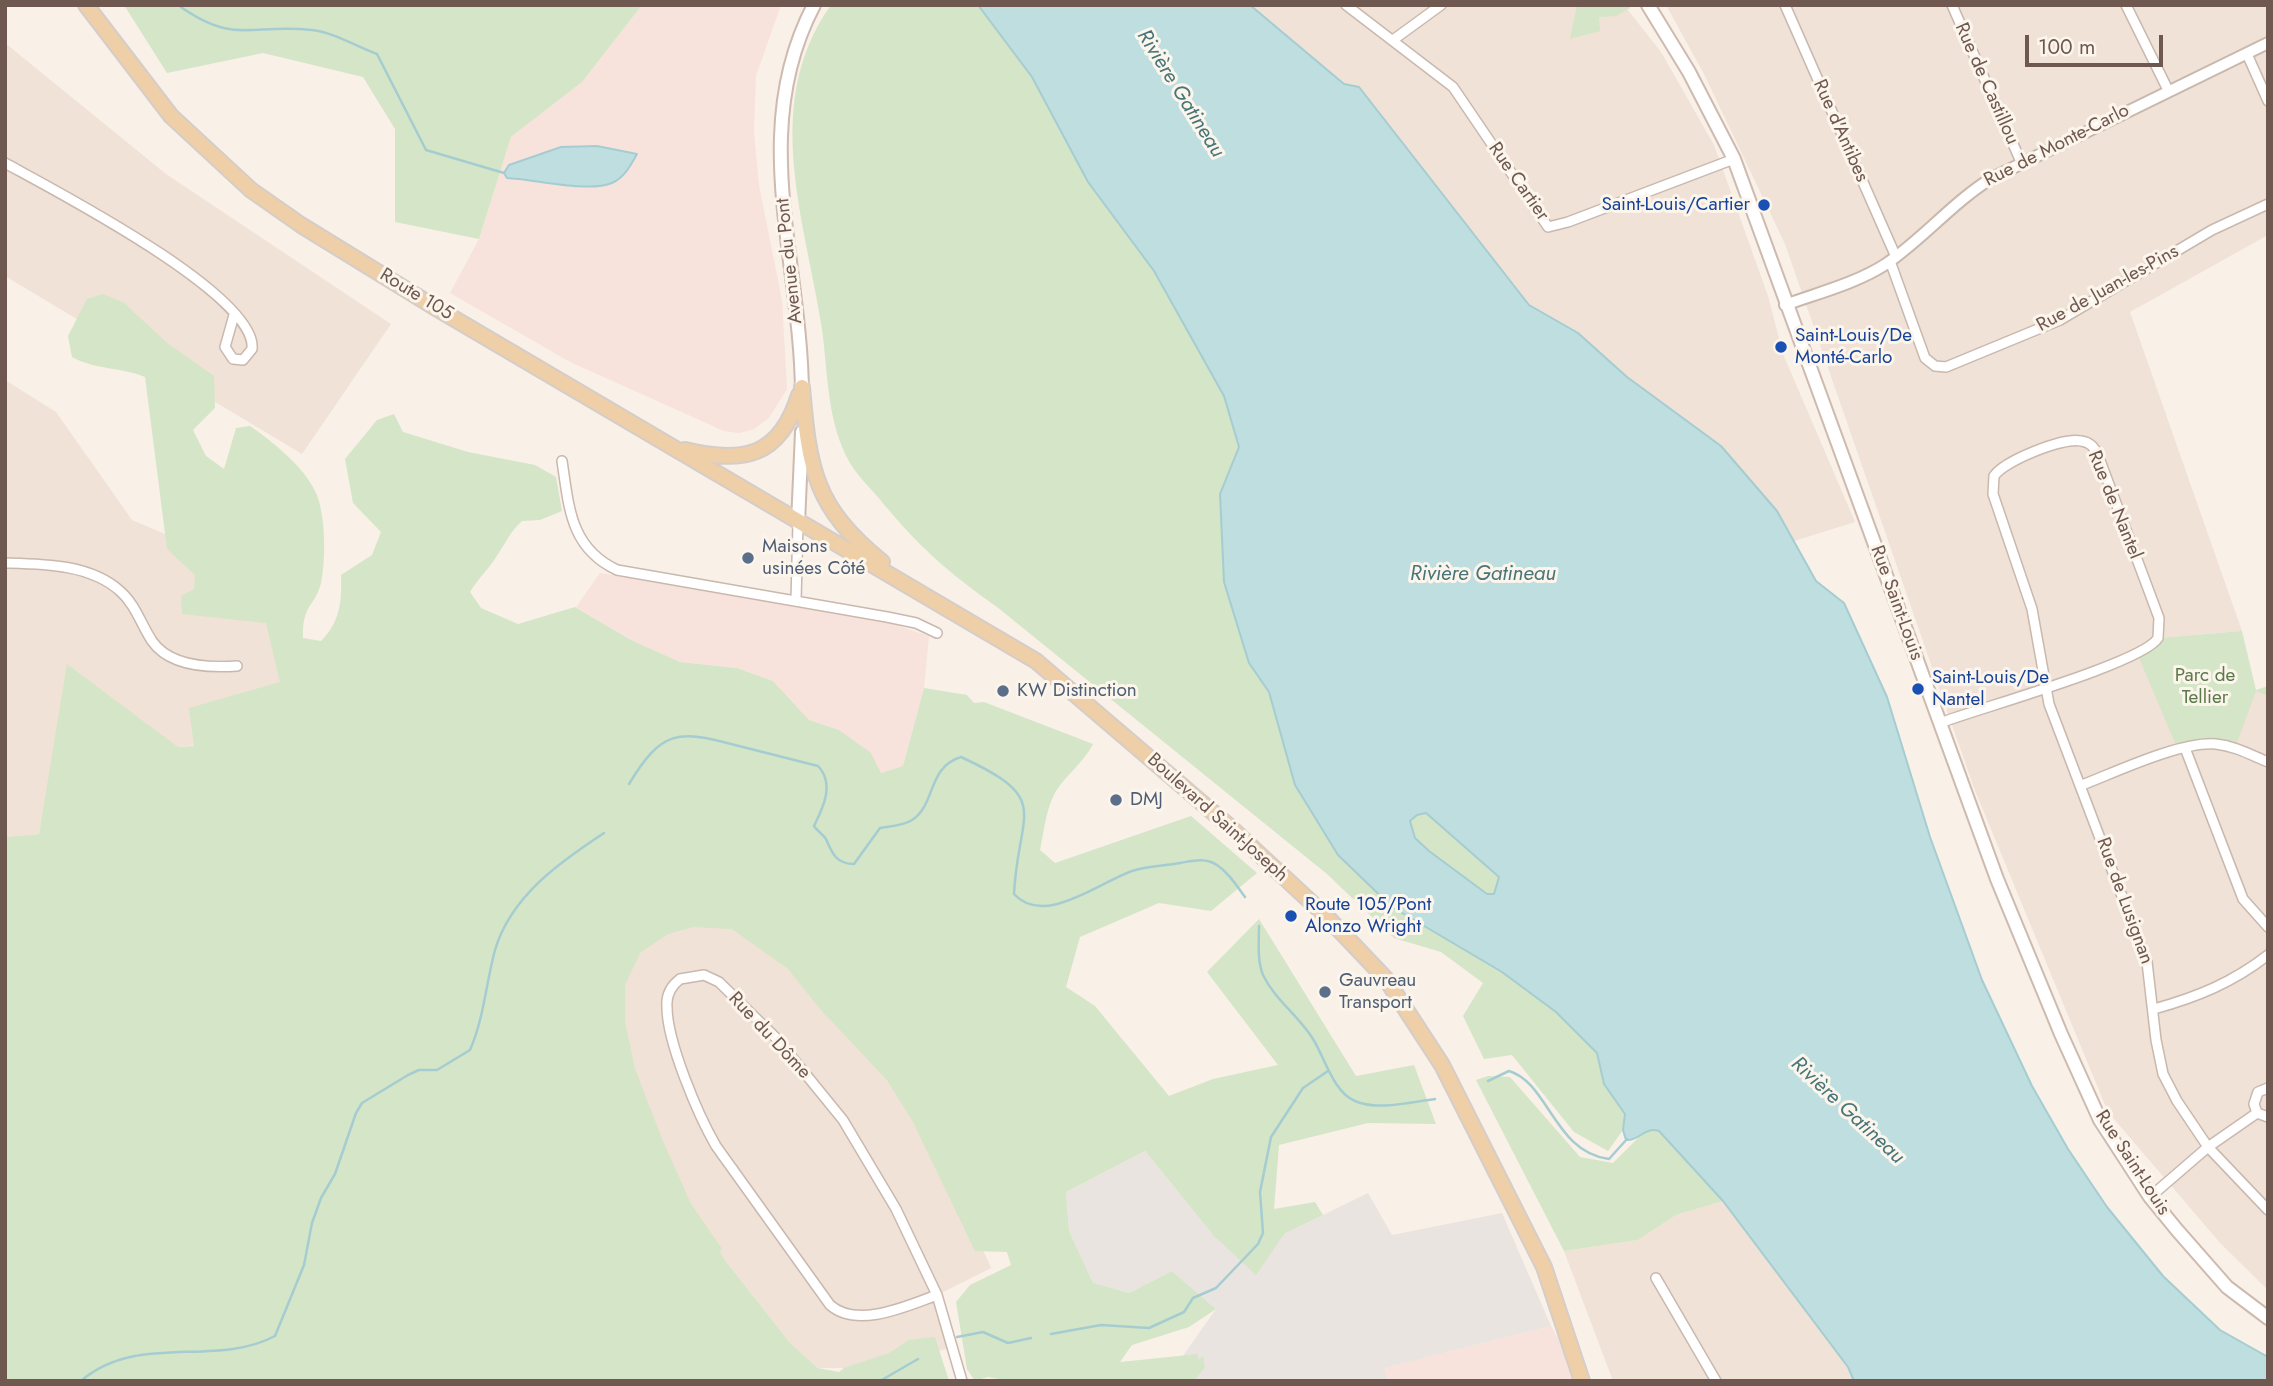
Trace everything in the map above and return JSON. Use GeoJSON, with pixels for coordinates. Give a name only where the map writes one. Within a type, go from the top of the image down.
{"type":"FeatureCollection","features":[{"type":"Feature","properties":{"kind":"main road","name":"Route 105"},"geometry":{"type":"LineString","coordinates":[[86,5],[154,97],[208,153],[251,190],[301,225],[436,308],[798,523]]}},
{"type":"Feature","properties":{"kind":"main road","name":"Avenue du Pont"},"geometry":{"type":"LineString","coordinates":[[798,523],[802,387],[783,199],[780,127],[789,66],[814,5]]}},
{"type":"Feature","properties":{"kind":"main road","name":"Rue Saint-Louis"},"geometry":{"type":"LineString","coordinates":[[1648,5],[1689,72],[1734,159],[1785,305],[1840,446],[1997,879],[2060,1034],[2100,1120],[2150,1197],[2227,1287],[2268,1318]]}},
{"type":"Feature","properties":{"kind":"main road"},"geometry":{"type":"LineString","coordinates":[[671,447],[726,458],[751,454],[777,439],[786,428],[802,387]]}},
{"type":"Feature","properties":{"kind":"main road"},"geometry":{"type":"LineString","coordinates":[[802,387],[810,460],[830,508],[866,549],[883,563],[977,624]]}},
{"type":"Feature","properties":{"kind":"main road","name":"Boulevard Saint-Joseph"},"geometry":{"type":"LineString","coordinates":[[798,523],[977,624],[1036,661],[1087,702],[1318,908],[1387,979],[1442,1065],[1530,1238],[1559,1304],[1582,1381]]}},
{"type":"Feature","properties":{"kind":"street","name":"Rue Cartier"},"geometry":{"type":"LineString","coordinates":[[1346,5],[1453,87],[1548,227],[1568,222],[1734,159]]}},
{"type":"Feature","properties":{"kind":"street"},"geometry":{"type":"LineString","coordinates":[[1393,40],[1441,5]]}},
{"type":"Feature","properties":{"kind":"street","name":"Rue d'Antibes"},"geometry":{"type":"LineString","coordinates":[[1785,5],[1893,259]]}},
{"type":"Feature","properties":{"kind":"street","name":"Rue de Castillou"},"geometry":{"type":"LineString","coordinates":[[1952,5],[2021,162]]}},
{"type":"Feature","properties":{"kind":"street"},"geometry":{"type":"LineString","coordinates":[[2126,5],[2168,90]]}},
{"type":"Feature","properties":{"kind":"street","name":"Rue de Monte-Carlo"},"geometry":{"type":"LineString","coordinates":[[1785,305],[1866,275],[1893,259],[1973,189],[2021,162],[2268,43]]}},
{"type":"Feature","properties":{"kind":"street"},"geometry":{"type":"LineString","coordinates":[[2246,54],[2268,101]]}},
{"type":"Feature","properties":{"kind":"street"},"geometry":{"type":"LineString","coordinates":[[5,163],[152,246],[205,287],[234,315],[252,344],[250,354],[243,360],[233,359],[225,347],[234,315]]}},
{"type":"Feature","properties":{"kind":"street","name":"Rue de Juan-les-Pins"},"geometry":{"type":"LineString","coordinates":[[1893,259],[1925,358],[1935,366],[1946,367],[2060,320],[2212,230],[2268,204]]}},
{"type":"Feature","properties":{"kind":"street","name":"Rue de Nantel"},"geometry":{"type":"LineString","coordinates":[[1940,723],[2045,689],[2151,646],[2160,632],[2159,618],[2098,454],[2090,444],[2078,440],[2066,441],[2008,462],[1997,471],[1993,481],[1993,494],[2032,609],[2045,689]]}},
{"type":"Feature","properties":{"kind":"street"},"geometry":{"type":"LineString","coordinates":[[562,461],[579,536],[584,547],[601,562],[636,574],[916,623],[937,633]]}},
{"type":"Feature","properties":{"kind":"street"},"geometry":{"type":"LineString","coordinates":[[796,601],[798,523]]}},
{"type":"Feature","properties":{"kind":"street"},"geometry":{"type":"LineString","coordinates":[[5,563],[40,564],[92,574],[120,590],[136,611],[154,643],[178,661],[213,668],[237,667]]}},
{"type":"Feature","properties":{"kind":"street","name":"Rue de Lusignan"},"geometry":{"type":"LineString","coordinates":[[2045,689],[2147,961],[2163,1074],[2177,1101],[2208,1147],[2268,1210]]}},
{"type":"Feature","properties":{"kind":"street"},"geometry":{"type":"LineString","coordinates":[[2082,785],[2185,748],[2204,744],[2225,746],[2268,762]]}},
{"type":"Feature","properties":{"kind":"street"},"geometry":{"type":"LineString","coordinates":[[2185,748],[2243,899],[2268,927]]}},
{"type":"Feature","properties":{"kind":"street"},"geometry":{"type":"LineString","coordinates":[[2154,1010],[2219,988],[2240,977],[2268,955]]}},
{"type":"Feature","properties":{"kind":"street","name":"Rue du Dôme"},"geometry":{"type":"LineString","coordinates":[[937,1295],[906,1307],[858,1316],[842,1314],[830,1305],[716,1146],[700,1117],[667,1015],[669,992],[680,979],[695,974],[712,977],[787,1050],[863,1151],[905,1228],[937,1295],[962,1381]]}},
{"type":"Feature","properties":{"kind":"street"},"geometry":{"type":"LineString","coordinates":[[2268,1088],[2256,1095],[2254,1104],[2257,1112],[2268,1117]]}},
{"type":"Feature","properties":{"kind":"street"},"geometry":{"type":"LineString","coordinates":[[2150,1197],[2208,1147],[2257,1112]]}},
{"type":"Feature","properties":{"kind":"street"},"geometry":{"type":"LineString","coordinates":[[1656,1278],[1716,1381]]}},
{"type":"Feature","properties":{"kind":"shaded area"},"geometry":{"type":"Polygon","coordinates":[[[642,5],[781,5],[756,76],[754,131],[759,185],[782,300],[787,389],[769,418],[754,429],[739,433],[724,431],[570,362],[450,293],[479,239],[511,137],[582,82],[642,5]]]}},
{"type":"Feature","properties":{"kind":"shaded area"},"geometry":{"type":"Polygon","coordinates":[[[1250,5],[1624,5],[1661,52],[1714,145],[1768,296],[1783,354],[1855,522],[1791,542],[1777,511],[1578,333],[1529,305],[1359,88],[1344,84],[1250,5]]]}},
{"type":"Feature","properties":{"kind":"shaded area"},"geometry":{"type":"Polygon","coordinates":[[[1666,5],[2268,5],[2268,235],[2130,312],[2242,631],[2158,638],[2268,696],[2268,1290],[2221,1244],[2108,1112],[1974,788],[1785,244],[1704,74],[1666,5]]]}},
{"type":"Feature","properties":{"kind":"shaded area"},"geometry":{"type":"Polygon","coordinates":[[[5,43],[166,174],[391,324],[302,454],[5,276],[5,43]]]}},
{"type":"Feature","properties":{"kind":"shaded area"},"geometry":{"type":"Polygon","coordinates":[[[5,380],[56,412],[132,520],[275,581],[285,737],[177,747],[68,665],[39,834],[5,837],[5,380]]]}},
{"type":"Feature","properties":{"kind":"shaded area"},"geometry":{"type":"Polygon","coordinates":[[[600,573],[893,624],[929,636],[924,688],[903,766],[881,773],[839,730],[809,720],[773,681],[737,668],[680,662],[631,640],[576,607],[600,573]]]}},
{"type":"Feature","properties":{"kind":"shaded area"},"geometry":{"type":"Polygon","coordinates":[[[694,923],[735,926],[765,945],[896,1082],[970,1221],[991,1268],[937,1295],[951,1348],[857,1368],[818,1368],[790,1343],[724,1259],[692,1212],[634,1071],[623,1022],[623,984],[638,950],[668,930],[694,923]]]}},
{"type":"Feature","properties":{"kind":"shaded area"},"geometry":{"type":"Polygon","coordinates":[[[1145,1151],[1213,1235],[1284,1234],[1368,1193],[1392,1235],[1502,1213],[1551,1326],[1384,1368],[1388,1381],[1186,1381],[1175,1367],[1216,1309],[1172,1271],[1129,1293],[1093,1284],[1069,1231],[1066,1192],[1145,1151]]]}},
{"type":"Feature","properties":{"kind":"shaded area"},"geometry":{"type":"Polygon","coordinates":[[[1723,1201],[1849,1367],[1854,1381],[1613,1381],[1564,1251],[1638,1240],[1676,1215],[1723,1201]]]}},
{"type":"Feature","properties":{"kind":"shaded area"},"geometry":{"type":"Polygon","coordinates":[[[1551,1326],[1582,1381],[1388,1381],[1383,1368],[1551,1326]]]}},
{"type":"Feature","properties":{"kind":"green space"},"geometry":{"type":"Polygon","coordinates":[[[124,5],[642,5],[582,82],[511,137],[479,239],[395,222],[395,129],[363,77],[263,53],[167,73],[124,5]]]}},
{"type":"Feature","properties":{"kind":"green space"},"geometry":{"type":"Polygon","coordinates":[[[831,5],[978,5],[1032,77],[1088,182],[1154,271],[1224,396],[1239,447],[1227,476],[1249,663],[1269,692],[1295,785],[1455,942],[1502,972],[1556,1012],[1597,1053],[1604,1084],[1625,1114],[1623,1130],[1608,1151],[1574,1132],[1512,1055],[1484,1059],[1463,1016],[1483,983],[1441,952],[1394,938],[1327,874],[947,569],[905,529],[853,467],[842,448],[833,415],[822,329],[794,164],[793,123],[797,82],[810,43],[831,5]]]}},
{"type":"Feature","properties":{"kind":"green space"},"geometry":{"type":"Polygon","coordinates":[[[1577,5],[1629,5],[1630,8],[1616,16],[1599,17],[1600,31],[1570,39],[1577,5]]]}},
{"type":"Feature","properties":{"kind":"green space"},"geometry":{"type":"Polygon","coordinates":[[[103,294],[124,303],[167,343],[214,376],[215,408],[193,430],[206,456],[224,469],[236,428],[250,426],[287,455],[310,482],[321,511],[324,562],[321,583],[305,618],[303,638],[321,641],[327,634],[338,611],[341,575],[372,555],[381,532],[353,503],[345,459],[377,420],[394,414],[403,432],[468,452],[535,465],[556,477],[562,511],[540,520],[522,521],[514,529],[470,592],[481,608],[518,624],[575,607],[631,640],[680,662],[737,668],[773,681],[809,720],[839,730],[871,753],[881,773],[903,766],[924,688],[967,695],[974,703],[984,702],[1093,744],[1060,785],[1050,805],[1040,850],[1055,863],[1191,816],[1257,873],[1211,911],[1159,903],[1080,937],[1066,987],[1095,1006],[1169,1096],[1213,1079],[1278,1065],[1207,972],[1259,919],[1356,1076],[1414,1065],[1436,1124],[1368,1123],[1279,1145],[1274,1209],[1315,1202],[1323,1215],[1284,1234],[1256,1275],[1213,1235],[1145,1151],[1066,1192],[1069,1231],[1093,1283],[1129,1293],[1172,1271],[1216,1309],[1189,1327],[1132,1345],[1120,1362],[1198,1354],[1198,1360],[1203,1356],[1205,1367],[1194,1381],[1008,1381],[988,1377],[975,1381],[967,1369],[956,1302],[970,1285],[1011,1265],[1007,1252],[975,1251],[913,1122],[887,1080],[821,1010],[788,969],[732,929],[693,927],[668,934],[640,953],[625,985],[625,1022],[635,1069],[691,1204],[722,1249],[720,1252],[724,1259],[790,1343],[818,1368],[839,1372],[889,1353],[909,1340],[935,1337],[949,1381],[5,1381],[5,837],[39,834],[67,664],[178,747],[194,746],[189,708],[280,682],[266,623],[182,614],[181,596],[194,589],[195,575],[167,549],[145,377],[72,357],[68,336],[87,299],[103,294]]]}},
{"type":"Feature","properties":{"kind":"green space","name":"Parc de Tellier"},"geometry":{"type":"Polygon","coordinates":[[[2242,631],[2256,690],[2268,686],[2268,696],[2256,691],[2235,748],[2225,745],[2178,750],[2137,653],[2158,638],[2242,631]]]}},
{"type":"Feature","properties":{"kind":"green space"},"geometry":{"type":"Polygon","coordinates":[[[1425,813],[1499,877],[1494,894],[1487,895],[1415,838],[1410,821],[1425,813]]]}},
{"type":"Feature","properties":{"kind":"green space"},"geometry":{"type":"Polygon","coordinates":[[[1488,1076],[1510,1077],[1580,1157],[1613,1163],[1646,1130],[1659,1131],[1723,1201],[1676,1215],[1638,1240],[1564,1251],[1476,1080],[1488,1076]]]}},
{"type":"Feature","properties":{"kind":"water","name":"Rivière Gatineau"},"geometry":{"type":"Polygon","coordinates":[[[978,5],[1250,5],[1344,84],[1359,87],[1529,305],[1578,333],[1627,377],[1721,446],[1777,511],[1816,581],[1844,603],[1887,697],[1930,837],[1982,980],[2032,1086],[2068,1149],[2107,1207],[2163,1276],[2220,1330],[2268,1357],[2268,1381],[1854,1381],[1848,1367],[1723,1201],[1659,1131],[1650,1131],[1626,1140],[1623,1130],[1625,1114],[1604,1084],[1597,1053],[1556,1012],[1502,972],[1392,907],[1338,855],[1295,785],[1269,692],[1249,663],[1224,582],[1220,494],[1239,447],[1224,396],[1154,271],[1088,182],[1032,77],[978,5]],[[1426,813],[1417,815],[1410,821],[1415,838],[1487,894],[1494,894],[1499,877],[1426,813]]]}},
{"type":"Feature","properties":{"kind":"water"},"geometry":{"type":"Polygon","coordinates":[[[597,146],[637,154],[620,178],[602,186],[575,186],[507,178],[504,173],[509,165],[561,147],[597,146]]]}},
{"type":"Feature","properties":{"kind":"waterway"},"geometry":{"type":"LineString","coordinates":[[178,5],[198,18],[229,29],[320,31],[377,54],[426,150],[504,173]]}},
{"type":"Feature","properties":{"kind":"waterway"},"geometry":{"type":"LineString","coordinates":[[629,784],[640,766],[661,744],[684,736],[715,740],[818,766],[826,780],[827,788],[824,804],[814,826],[825,837],[836,857],[848,864],[854,864],[880,828],[905,824],[920,813],[942,769],[961,757],[990,772],[1009,785],[1020,797],[1024,810],[1024,825],[1014,894],[1026,903],[1040,906],[1056,904],[1132,871],[1198,860],[1208,861],[1221,868],[1245,897]]}},
{"type":"Feature","properties":{"kind":"waterway"},"geometry":{"type":"LineString","coordinates":[[81,1381],[103,1366],[127,1358],[227,1350],[252,1345],[275,1336],[304,1265],[312,1223],[321,1198],[335,1174],[362,1103],[408,1075],[419,1070],[437,1070],[470,1050],[482,1013],[495,950],[513,913],[539,882],[604,833]]}},
{"type":"Feature","properties":{"kind":"waterway"},"geometry":{"type":"LineString","coordinates":[[1259,926],[1259,957],[1263,975],[1313,1039],[1330,1074],[1347,1097],[1373,1105],[1435,1099]]}},
{"type":"Feature","properties":{"kind":"waterway"},"geometry":{"type":"LineString","coordinates":[[1051,1334],[1101,1325],[1149,1328],[1184,1312],[1193,1298],[1216,1288],[1258,1244],[1263,1233],[1260,1192],[1271,1137],[1303,1088],[1328,1071]]}},
{"type":"Feature","properties":{"kind":"waterway"},"geometry":{"type":"LineString","coordinates":[[1488,1081],[1509,1071],[1523,1078],[1564,1131],[1576,1144],[1591,1154],[1609,1159],[1627,1139]]}},
{"type":"Feature","properties":{"kind":"waterway"},"geometry":{"type":"LineString","coordinates":[[957,1337],[983,1332],[1008,1343],[1031,1338]]}},
{"type":"Feature","properties":{"kind":"waterway"},"geometry":{"type":"LineString","coordinates":[[880,1381],[918,1359]]}},
{"type":"Feature","properties":{"kind":"place","name":"Saint-Louis/Cartier"},"geometry":{"type":"Point","coordinates":[1764,205]}},
{"type":"Feature","properties":{"kind":"place","name":"Saint-Louis/De Monté-Carlo"},"geometry":{"type":"Point","coordinates":[1781,347]}},
{"type":"Feature","properties":{"kind":"place","name":"Maisons usinées Côté"},"geometry":{"type":"Point","coordinates":[748,558]}},
{"type":"Feature","properties":{"kind":"place","name":"Saint-Louis/De Nantel"},"geometry":{"type":"Point","coordinates":[1918,689]}},
{"type":"Feature","properties":{"kind":"place","name":"KW Distinction"},"geometry":{"type":"Point","coordinates":[1003,691]}},
{"type":"Feature","properties":{"kind":"place","name":"DMJ"},"geometry":{"type":"Point","coordinates":[1116,800]}},
{"type":"Feature","properties":{"kind":"place","name":"Route 105/Pont Alonzo Wright"},"geometry":{"type":"Point","coordinates":[1291,916]}},
{"type":"Feature","properties":{"kind":"place","name":"Gauvreau Transport"},"geometry":{"type":"Point","coordinates":[1325,992]}}]}
